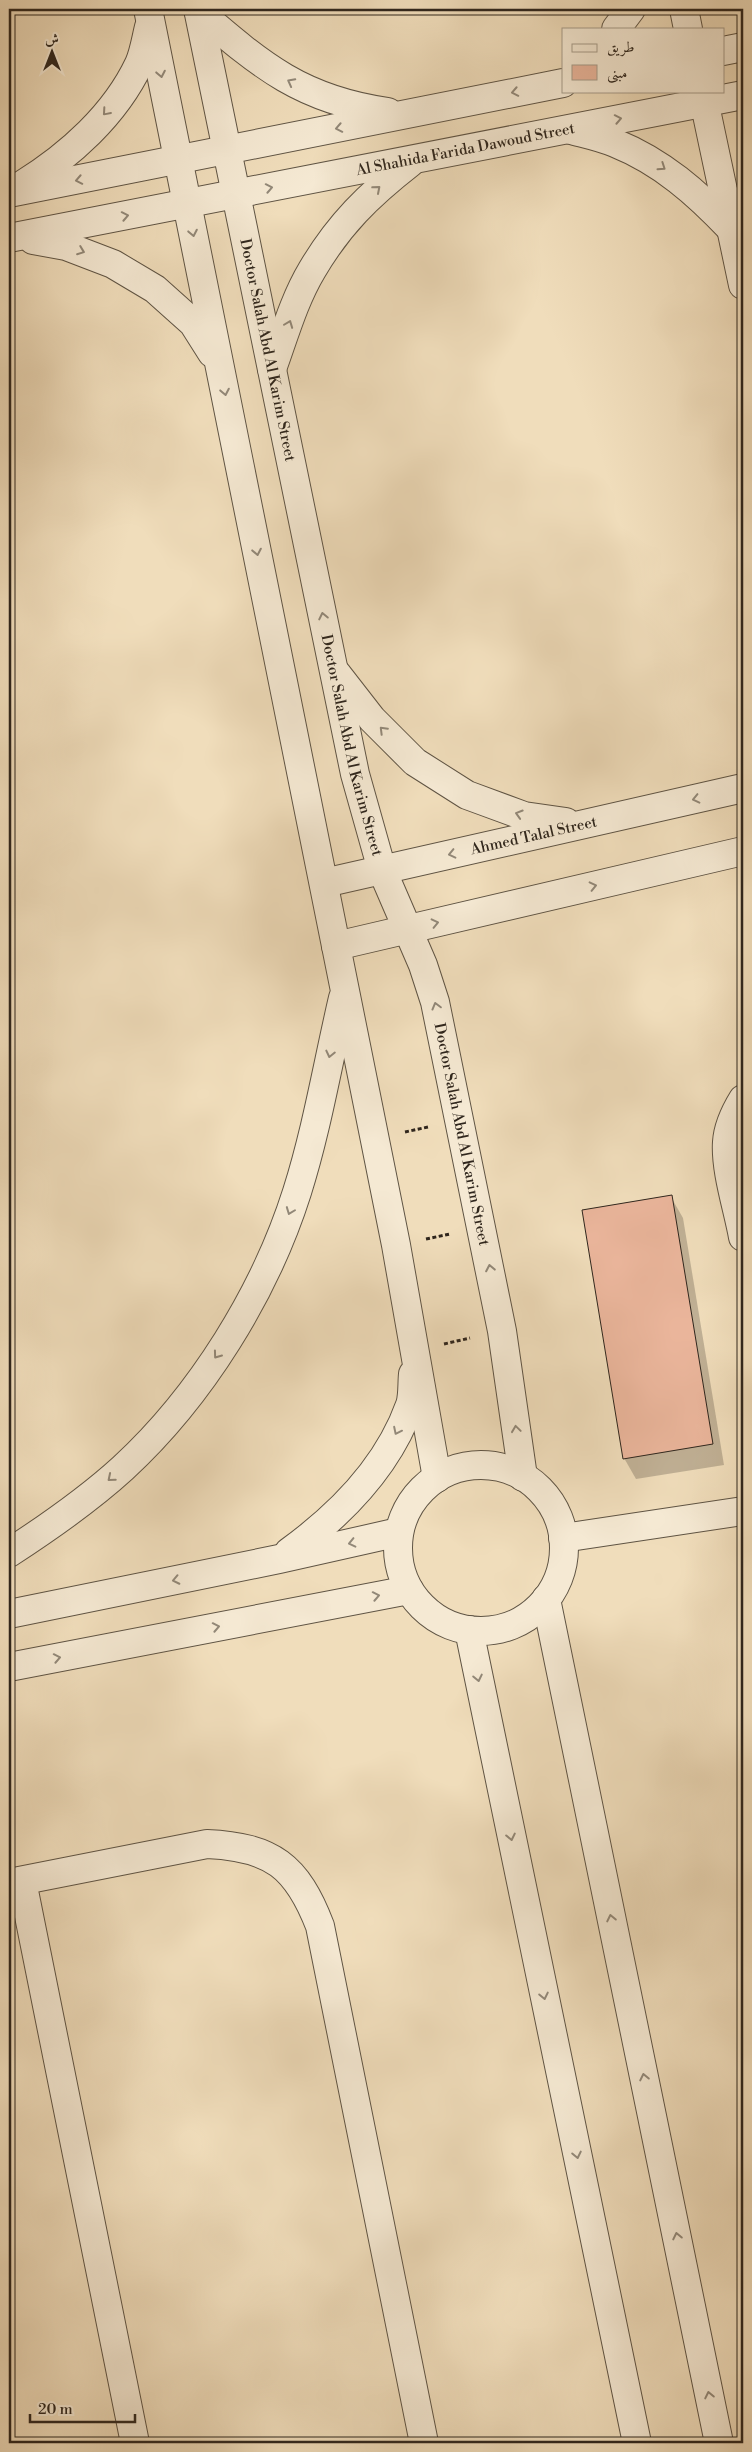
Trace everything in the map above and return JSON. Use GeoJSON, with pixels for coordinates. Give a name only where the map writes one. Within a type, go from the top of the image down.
{"type":"FeatureCollection","features":[{"type":"Feature","properties":{"kind":"street"},"geometry":{"type":"LineString","coordinates":[[617,28],[630,9]]}},
{"type":"Feature","properties":{"kind":"street"},"geometry":{"type":"LineString","coordinates":[[684,9],[688,28]]}},
{"type":"Feature","properties":{"kind":"street"},"geometry":{"type":"LineString","coordinates":[[198,11],[273,73],[314,94],[358,108],[404,114]]}},
{"type":"Feature","properties":{"kind":"street","name":"Doctor Salah Abd Al Karim Street"},"geometry":{"type":"LineString","coordinates":[[198,11],[355,774],[382,870],[409,929],[435,1002],[502,1331],[522,1477]]}},
{"type":"Feature","properties":{"kind":"street"},"geometry":{"type":"LineString","coordinates":[[149,16],[375,1137],[416,1350],[437,1478]]}},
{"type":"Feature","properties":{"kind":"street"},"geometry":{"type":"LineString","coordinates":[[9,193],[48,169],[83,139],[114,104],[139,63],[149,16]]}},
{"type":"Feature","properties":{"kind":"street"},"geometry":{"type":"LineString","coordinates":[[724,51],[743,47]]}},
{"type":"Feature","properties":{"kind":"street"},"geometry":{"type":"LineString","coordinates":[[9,193],[562,82]]}},
{"type":"Feature","properties":{"kind":"street","name":"Al Shahida Farida Dawoud Street"},"geometry":{"type":"LineString","coordinates":[[12,238],[568,129],[703,97],[743,95]]}},
{"type":"Feature","properties":{"kind":"street"},"geometry":{"type":"LineString","coordinates":[[703,97],[743,285]]}},
{"type":"Feature","properties":{"kind":"street"},"geometry":{"type":"LineString","coordinates":[[568,129],[615,143],[659,165],[698,194],[731,229]]}},
{"type":"Feature","properties":{"kind":"street"},"geometry":{"type":"LineString","coordinates":[[272,369],[311,271],[340,228],[374,190],[415,159]]}},
{"type":"Feature","properties":{"kind":"street"},"geometry":{"type":"LineString","coordinates":[[731,229],[743,200]]}},
{"type":"Feature","properties":{"kind":"street"},"geometry":{"type":"LineString","coordinates":[[12,238],[66,246],[113,264],[156,289],[193,323],[219,363]]}},
{"type":"Feature","properties":{"kind":"street"},"geometry":{"type":"LineString","coordinates":[[334,669],[372,718],[415,762],[466,795],[524,816],[584,824]]}},
{"type":"Feature","properties":{"kind":"street","name":"Ahmed Talal Street"},"geometry":{"type":"LineString","coordinates":[[324,883],[743,788]]}},
{"type":"Feature","properties":{"kind":"street"},"geometry":{"type":"LineString","coordinates":[[336,946],[743,851]]}},
{"type":"Feature","properties":{"kind":"street"},"geometry":{"type":"LineString","coordinates":[[9,1554],[62,1519],[124,1467],[180,1407],[228,1340],[267,1269],[297,1192],[345,989]]}},
{"type":"Feature","properties":{"kind":"street"},"geometry":{"type":"LineString","coordinates":[[743,1099],[734,1114],[727,1142],[730,1171],[743,1237]]}},
{"type":"Feature","properties":{"kind":"street"},"geometry":{"type":"LineString","coordinates":[[279,1559],[321,1529],[358,1492],[387,1450],[410,1404],[416,1350]]}},
{"type":"Feature","properties":{"kind":"street"},"geometry":{"type":"LineString","coordinates":[[480,1466],[509,1470],[522,1477],[538,1488],[550,1503],[559,1520],[563,1538],[564,1555],[561,1570],[555,1585],[546,1599],[520,1621],[486,1631],[454,1627],[428,1613],[409,1590],[399,1562],[400,1532],[404,1516],[413,1501],[437,1478],[450,1472],[480,1466]]}},
{"type":"Feature","properties":{"kind":"street"},"geometry":{"type":"LineString","coordinates":[[563,1538],[743,1511]]}},
{"type":"Feature","properties":{"kind":"street"},"geometry":{"type":"LineString","coordinates":[[9,1614],[279,1559],[400,1532]]}},
{"type":"Feature","properties":{"kind":"street"},"geometry":{"type":"LineString","coordinates":[[9,1667],[409,1590]]}},
{"type":"Feature","properties":{"kind":"street"},"geometry":{"type":"LineString","coordinates":[[546,1599],[719,2443]]}},
{"type":"Feature","properties":{"kind":"street"},"geometry":{"type":"LineString","coordinates":[[469,1630],[637,2443]]}},
{"type":"Feature","properties":{"kind":"street"},"geometry":{"type":"LineString","coordinates":[[135,2443],[16,1882],[207,1844],[238,1845],[266,1855],[291,1873],[309,1898],[320,1926],[424,2443]]}},
{"type":"Feature","properties":{"kind":"path"},"geometry":{"type":"LineString","coordinates":[[375,1137],[460,1122]]}},
{"type":"Feature","properties":{"kind":"path"},"geometry":{"type":"LineString","coordinates":[[396,1245],[482,1227]]}},
{"type":"Feature","properties":{"kind":"path"},"geometry":{"type":"LineString","coordinates":[[416,1350],[502,1331]]}},
{"type":"Feature","properties":{"kind":"building"},"geometry":{"type":"Polygon","coordinates":[[[672,1195],[713,1444],[623,1459],[582,1210],[672,1195]]]}}]}
